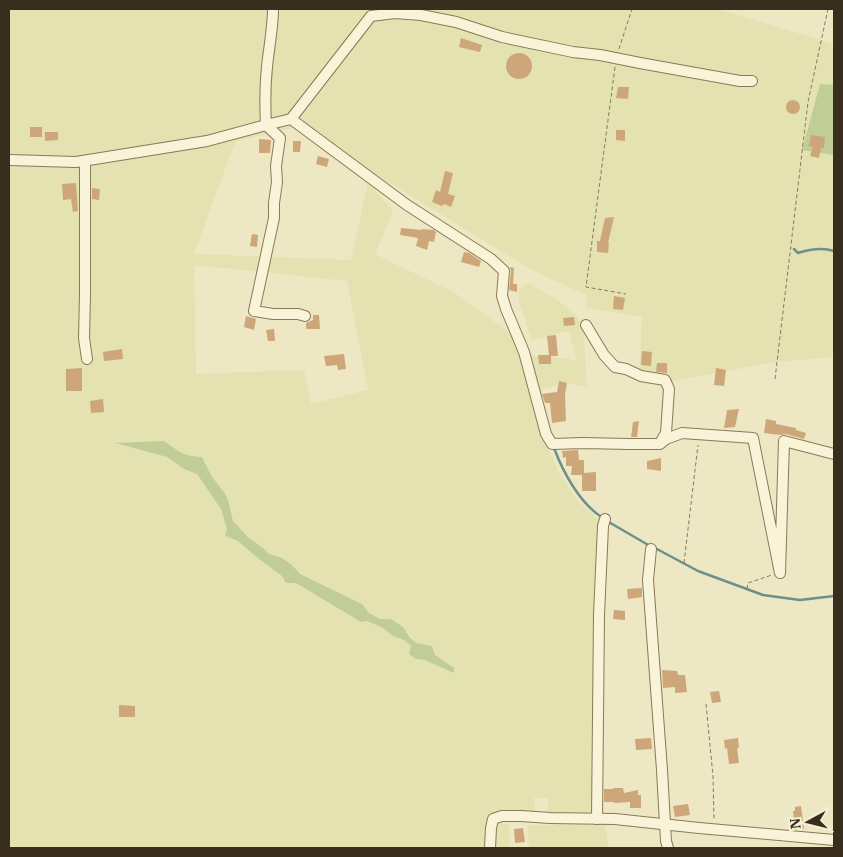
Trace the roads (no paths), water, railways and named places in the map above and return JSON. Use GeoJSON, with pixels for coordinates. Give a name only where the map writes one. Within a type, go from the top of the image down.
{"type":"FeatureCollection","features":[{"type":"Feature","properties":{"kind":"street"},"geometry":{"type":"LineString","coordinates":[[273,9],[266,67],[266,125],[280,138],[276,166],[277,182],[274,218],[254,311],[306,316]]}},
{"type":"Feature","properties":{"kind":"street"},"geometry":{"type":"LineString","coordinates":[[9,160],[85,161],[207,141],[291,119],[371,16],[395,13],[421,15],[456,22],[502,37],[573,52],[740,81],[752,80]]}},
{"type":"Feature","properties":{"kind":"street"},"geometry":{"type":"LineString","coordinates":[[291,119],[407,205],[491,259],[504,271],[502,296],[524,352],[546,434],[552,444],[660,444],[666,439],[682,433],[752,438],[780,573],[784,441],[834,454]]}},
{"type":"Feature","properties":{"kind":"street"},"geometry":{"type":"LineString","coordinates":[[85,161],[84,338],[87,359]]}},
{"type":"Feature","properties":{"kind":"street"},"geometry":{"type":"LineString","coordinates":[[586,325],[604,355],[615,366],[641,376],[665,380],[669,389],[666,433],[660,444]]}},
{"type":"Feature","properties":{"kind":"street"},"geometry":{"type":"LineString","coordinates":[[597,819],[599,615],[603,526],[605,519]]}},
{"type":"Feature","properties":{"kind":"street"},"geometry":{"type":"LineString","coordinates":[[651,549],[648,580],[668,848]]}},
{"type":"Feature","properties":{"kind":"street"},"geometry":{"type":"LineString","coordinates":[[490,848],[490,828],[493,819],[502,816],[615,819],[834,840]]}},
{"type":"Feature","properties":{"kind":"waterway"},"geometry":{"type":"LineString","coordinates":[[794,249],[798,253],[816,249],[834,251]]}},
{"type":"Feature","properties":{"kind":"waterway"},"geometry":{"type":"LineString","coordinates":[[554,448],[573,487],[587,505],[603,518]]}},
{"type":"Feature","properties":{"kind":"waterway"},"geometry":{"type":"LineString","coordinates":[[607,521],[650,546]]}},
{"type":"Feature","properties":{"kind":"waterway"},"geometry":{"type":"LineString","coordinates":[[655,548],[698,571],[763,595],[800,600],[834,596]]}}]}
